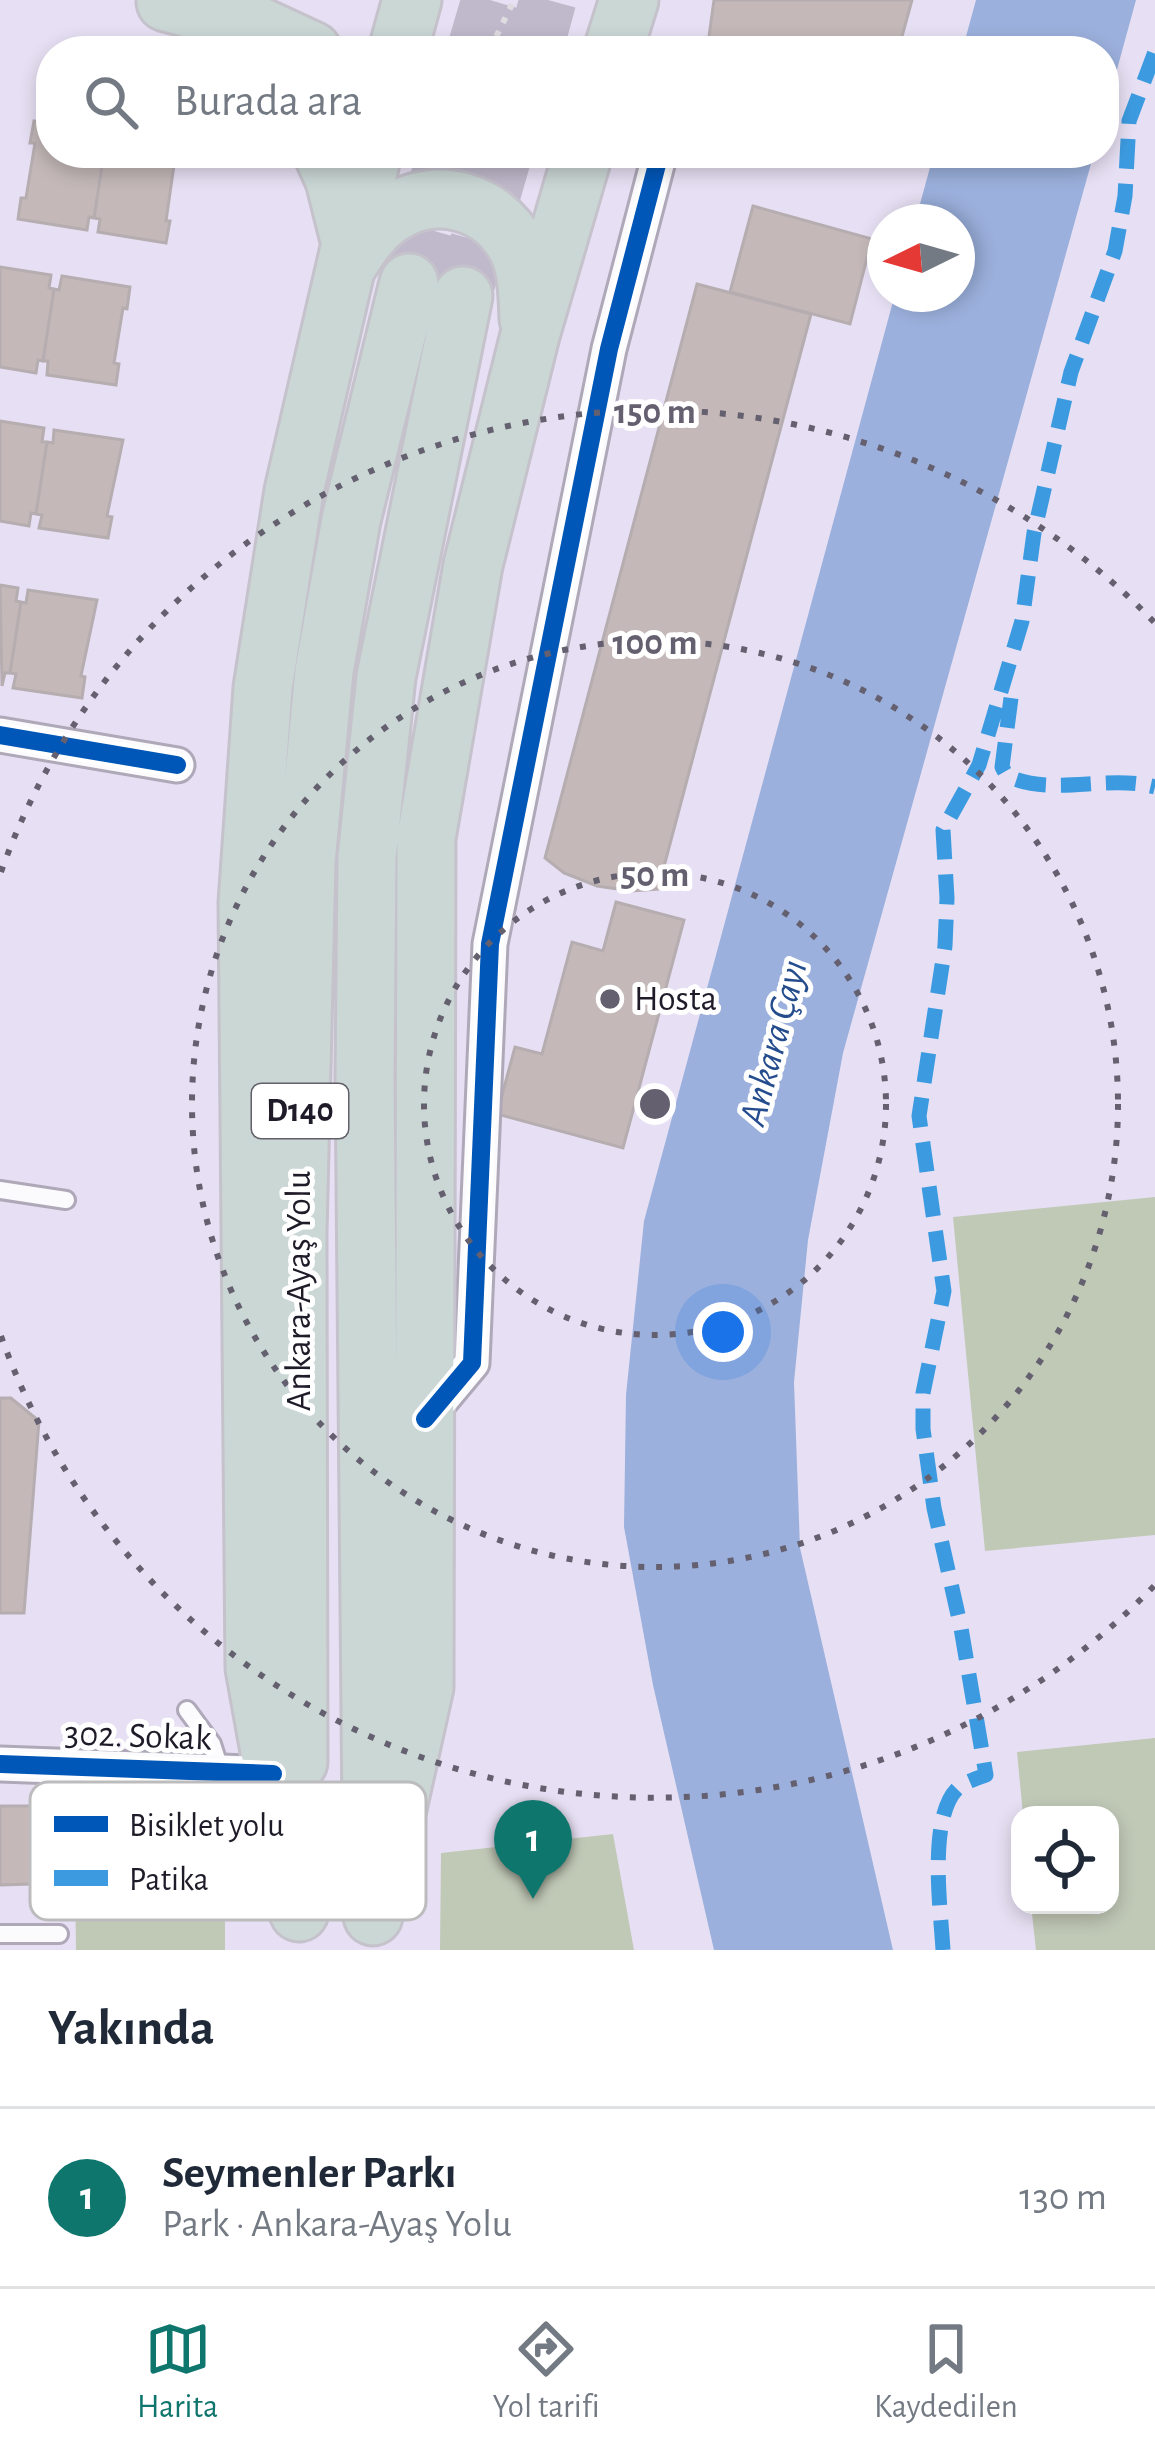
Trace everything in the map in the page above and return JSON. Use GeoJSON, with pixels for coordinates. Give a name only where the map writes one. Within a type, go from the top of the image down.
{"type":"FeatureCollection","features":[{"type":"Feature","properties":{"kind":"highway"},"geometry":{"type":"LineString","coordinates":[[402,36],[412,0]]}},
{"type":"Feature","properties":{"kind":"highway"},"geometry":{"type":"LineString","coordinates":[[618,36],[628,0]]}},
{"type":"Feature","properties":{"kind":"highway"},"geometry":{"type":"LineString","coordinates":[[166,2],[219,36]]}},
{"type":"Feature","properties":{"kind":"highway"},"geometry":{"type":"LineString","coordinates":[[166,2],[280,36]]}},
{"type":"Feature","properties":{"kind":"highway"},"geometry":{"type":"LineString","coordinates":[[330,168],[346,257]]}},
{"type":"Feature","properties":{"kind":"highway"},"geometry":{"type":"LineString","coordinates":[[250,1782],[255,1668],[248,903],[262,688],[294,491],[368,168]]}},
{"type":"Feature","properties":{"kind":"highway"},"geometry":{"type":"LineString","coordinates":[[405,1782],[424,1687],[426,838],[473,565],[530,335],[580,168]]}},
{"type":"Feature","properties":{"kind":"highway"},"geometry":{"type":"LineString","coordinates":[[346,257],[394,212],[428,198],[464,201],[494,216],[517,247],[528,284],[530,335]]}},
{"type":"Feature","properties":{"kind":"highway","name":"Ankara-Ayaş Yolu"},"geometry":{"type":"LineString","coordinates":[[298,1782],[298,1234],[306,862],[323,671],[350,520],[436,289],[367,858],[372,1782]]}},
{"type":"Feature","properties":{"kind":"street"},"geometry":{"type":"LineString","coordinates":[[628,0],[644,36]]}},
{"type":"Feature","properties":{"kind":"street"},"geometry":{"type":"LineString","coordinates":[[425,1419],[472,1364],[490,944],[609,350],[656,168]]}},
{"type":"Feature","properties":{"kind":"street"},"geometry":{"type":"LineString","coordinates":[[0,735],[82,762],[177,765]]}},
{"type":"Feature","properties":{"kind":"street","name":"302. Sokak"},"geometry":{"type":"LineString","coordinates":[[0,1764],[247,1773]]}},
{"type":"Feature","properties":{"kind":"lane"},"geometry":{"type":"LineString","coordinates":[[0,1190],[66,1200]]}},
{"type":"Feature","properties":{"kind":"lane"},"geometry":{"type":"LineString","coordinates":[[187,1710],[212,1744],[247,1773]]}},
{"type":"Feature","properties":{"kind":"lane"},"geometry":{"type":"LineString","coordinates":[[0,1934],[59,1934]]}},
{"type":"Feature","properties":{"kind":"path"},"geometry":{"type":"LineString","coordinates":[[499,36],[514,0]]}},
{"type":"Feature","properties":{"kind":"green space"},"geometry":{"type":"Polygon","coordinates":[[[1155,1197],[1155,1535],[985,1551],[953,1217],[1155,1197]]]}},
{"type":"Feature","properties":{"kind":"green space"},"geometry":{"type":"Polygon","coordinates":[[[1155,1738],[1155,1950],[1036,1950],[1032,1914],[1119,1914],[1119,1806],[1022,1806],[1017,1752],[1155,1738]]]}},
{"type":"Feature","properties":{"kind":"green space"},"geometry":{"type":"Polygon","coordinates":[[[613,1834],[634,1950],[440,1950],[441,1853],[613,1834]]]}},
{"type":"Feature","properties":{"kind":"green space"},"geometry":{"type":"Polygon","coordinates":[[[76,1920],[225,1920],[225,1950],[76,1950],[76,1920]]]}},
{"type":"Feature","properties":{"kind":"water"},"geometry":{"type":"Polygon","coordinates":[[[976,0],[1136,0],[1119,62],[1119,36],[966,36],[976,0]]]}},
{"type":"Feature","properties":{"kind":"water","name":"Ankara Çayı"},"geometry":{"type":"Polygon","coordinates":[[[930,168],[1090,168],[843,1053],[808,1240],[794,1382],[800,1548],[893,1950],[714,1950],[653,1685],[624,1527],[626,1395],[644,1221],[890,312],[975,312],[975,204],[920,204],[930,168]]]}},
{"type":"Feature","properties":{"kind":"building"},"geometry":{"type":"Polygon","coordinates":[[[714,0],[912,0],[902,36],[709,36],[714,0]]]}},
{"type":"Feature","properties":{"kind":"building"},"geometry":{"type":"Polygon","coordinates":[[[36,121],[36,168],[102,168],[94,218],[89,217],[87,230],[18,219],[35,143],[30,143],[36,121]]]}},
{"type":"Feature","properties":{"kind":"building"},"geometry":{"type":"Polygon","coordinates":[[[102,168],[174,168],[166,243],[98,232],[100,219],[94,218],[102,168]]]}},
{"type":"Feature","properties":{"kind":"building"},"geometry":{"type":"Polygon","coordinates":[[[753,206],[867,238],[867,258],[850,324],[730,292],[753,206]]]}},
{"type":"Feature","properties":{"kind":"building"},"geometry":{"type":"Polygon","coordinates":[[[0,267],[51,275],[49,288],[54,289],[43,361],[38,360],[36,373],[0,367],[0,267]]]}},
{"type":"Feature","properties":{"kind":"building"},"geometry":{"type":"Polygon","coordinates":[[[62,276],[130,287],[114,363],[119,364],[116,385],[47,375],[48,361],[43,361],[54,289],[59,290],[62,276]]]}},
{"type":"Feature","properties":{"kind":"building"},"geometry":{"type":"Polygon","coordinates":[[[697,284],[811,314],[658,889],[631,891],[597,886],[564,873],[545,858],[697,284]]]}},
{"type":"Feature","properties":{"kind":"building"},"geometry":{"type":"Polygon","coordinates":[[[0,421],[44,428],[42,442],[47,442],[36,514],[31,513],[29,526],[0,521],[0,421]]]}},
{"type":"Feature","properties":{"kind":"building"},"geometry":{"type":"Polygon","coordinates":[[[54,430],[123,440],[107,516],[112,517],[108,538],[39,528],[42,515],[36,514],[47,442],[53,443],[54,430]]]}},
{"type":"Feature","properties":{"kind":"building"},"geometry":{"type":"Polygon","coordinates":[[[0,585],[18,588],[16,601],[21,602],[10,673],[5,673],[2,686],[0,585]]]}},
{"type":"Feature","properties":{"kind":"building"},"geometry":{"type":"Polygon","coordinates":[[[28,590],[97,600],[81,676],[85,677],[82,698],[13,688],[16,674],[10,673],[21,602],[26,603],[28,590]]]}},
{"type":"Feature","properties":{"kind":"building","name":"Hosta"},"geometry":{"type":"Polygon","coordinates":[[[616,902],[684,920],[623,1148],[497,1114],[515,1047],[542,1054],[572,942],[603,951],[616,902]]]}},
{"type":"Feature","properties":{"kind":"building"},"geometry":{"type":"Polygon","coordinates":[[[0,1398],[11,1398],[39,1421],[24,1613],[0,1613],[0,1398]]]}},
{"type":"Feature","properties":{"kind":"building"},"geometry":{"type":"Polygon","coordinates":[[[0,1806],[30,1806],[30,1884],[0,1885],[0,1806]]]}},
{"type":"Feature","properties":{"kind":"tunnel"},"geometry":{"type":"LineString","coordinates":[[479,36],[490,0]]}},
{"type":"Feature","properties":{"kind":"tunnel"},"geometry":{"type":"LineString","coordinates":[[538,36],[548,0]]}},
{"type":"Feature","properties":{"kind":"tunnel"},"geometry":{"type":"LineString","coordinates":[[409,283],[442,168]]}},
{"type":"Feature","properties":{"kind":"tunnel"},"geometry":{"type":"LineString","coordinates":[[463,296],[500,168]]}},
{"type":"Feature","properties":{"kind":"marked path"},"geometry":{"type":"LineString","coordinates":[[943,1950],[938,1864],[943,1819],[959,1787],[986,1775],[923,1429],[923,1393],[944,1291],[919,1116],[945,946],[943,830],[979,765],[1022,621],[1034,533],[1071,372],[1115,251],[1125,196],[1129,121],[1155,52]]}},
{"type":"Feature","properties":{"kind":"marked path"},"geometry":{"type":"LineString","coordinates":[[1011,698],[1002,767],[1007,776],[1043,785],[1155,787]]}},
{"type":"Feature","properties":{"kind":"cycle path"},"geometry":{"type":"LineString","coordinates":[[425,1419],[472,1363],[490,944],[609,349],[656,168]]}},
{"type":"Feature","properties":{"kind":"cycle path"},"geometry":{"type":"LineString","coordinates":[[0,735],[177,765]]}},
{"type":"Feature","properties":{"kind":"cycle path"},"geometry":{"type":"LineString","coordinates":[[0,1764],[273,1774]]}},
{"type":"Feature","properties":{"kind":"place","name":"Hosta"},"geometry":{"type":"Point","coordinates":[610,999]}},
{"type":"Feature","properties":{"kind":"place","name":"Seymenler Parkı"},"geometry":{"type":"Point","coordinates":[533,1899]}}]}
